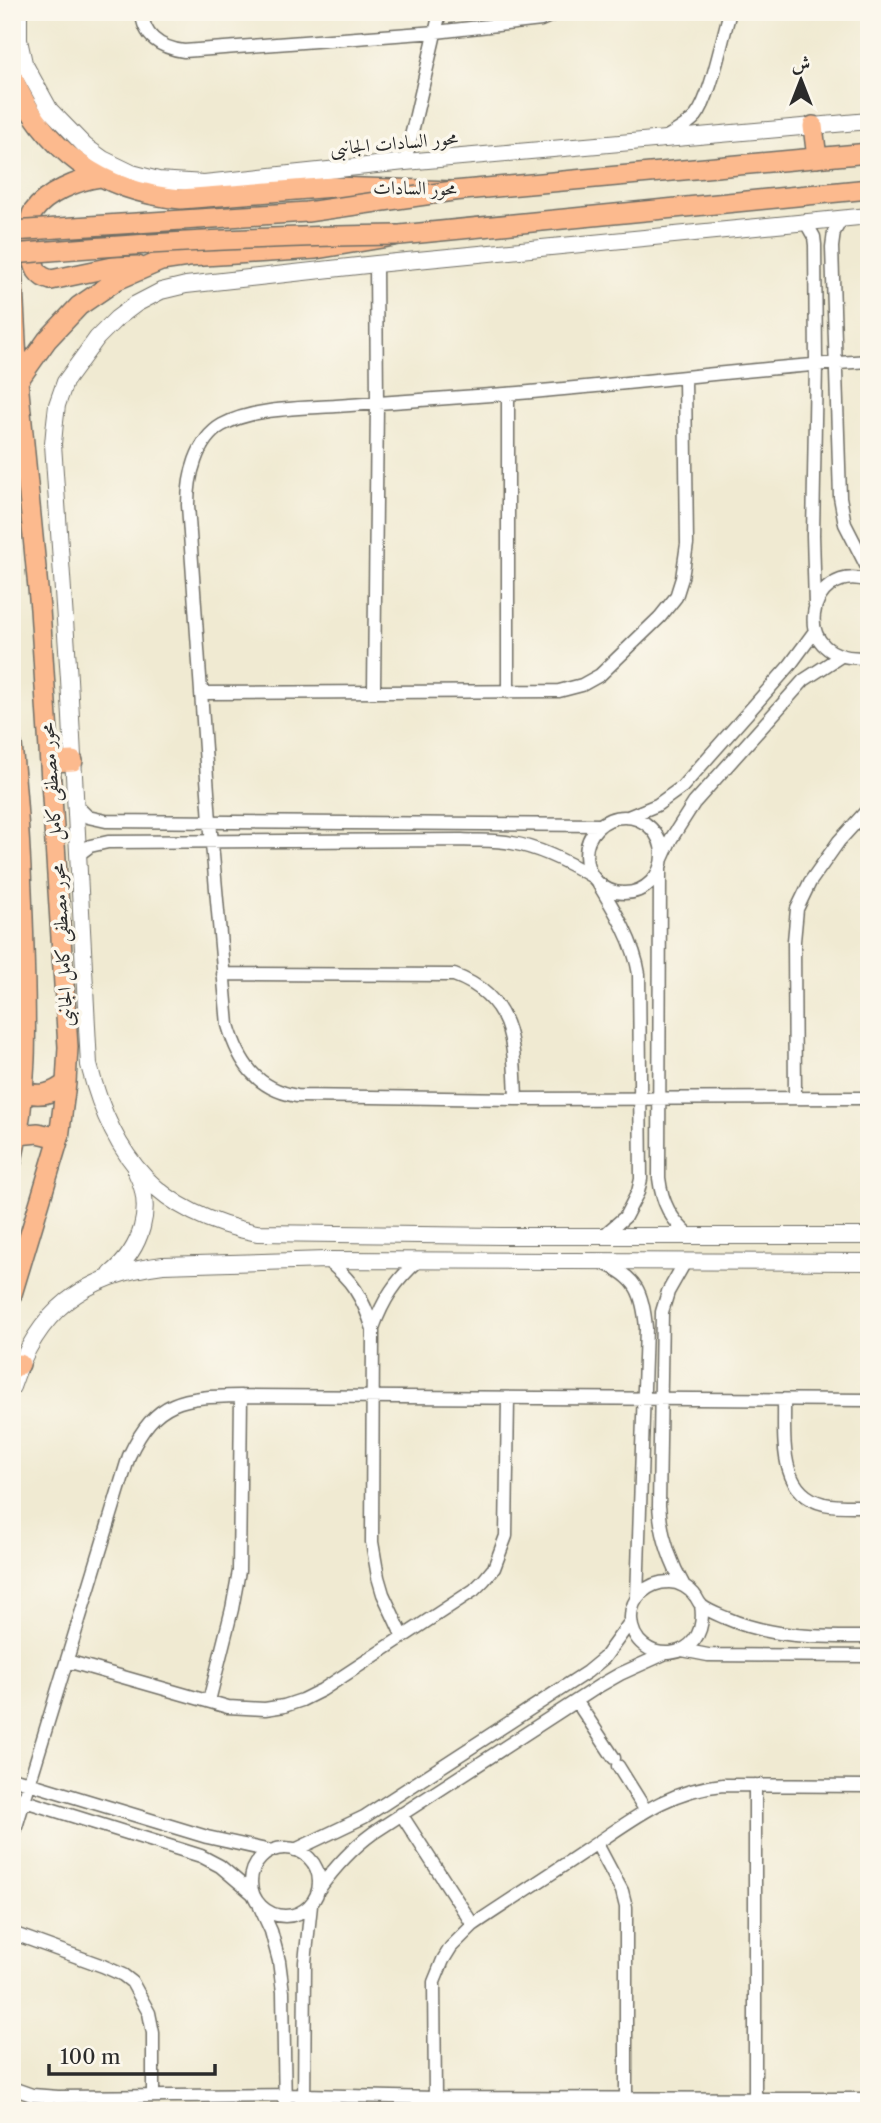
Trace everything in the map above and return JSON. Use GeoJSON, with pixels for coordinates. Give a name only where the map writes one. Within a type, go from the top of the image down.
{"type":"FeatureCollection","features":[{"type":"Feature","properties":{"kind":"main road","name":"محور السادات"},"geometry":{"type":"LineString","coordinates":[[12,76],[31,112],[49,137],[73,159],[115,184],[148,195],[181,199],[333,187],[453,191],[869,153]]}},
{"type":"Feature","properties":{"kind":"main road"},"geometry":{"type":"LineString","coordinates":[[813,126],[817,158]]}},
{"type":"Feature","properties":{"kind":"main road"},"geometry":{"type":"LineString","coordinates":[[100,177],[66,186],[33,212],[29,223],[36,270],[51,279],[113,267],[148,266]]}},
{"type":"Feature","properties":{"kind":"main road"},"geometry":{"type":"LineString","coordinates":[[18,381],[47,340],[79,306],[117,279],[161,261],[316,249],[400,235],[869,189]]}},
{"type":"Feature","properties":{"kind":"main road"},"geometry":{"type":"LineString","coordinates":[[12,231],[307,212],[453,191]]}},
{"type":"Feature","properties":{"kind":"main road"},"geometry":{"type":"LineString","coordinates":[[12,254],[125,244],[400,235]]}},
{"type":"Feature","properties":{"kind":"main road","name":"محور مصطفى كامل"},"geometry":{"type":"LineString","coordinates":[[12,262],[18,381],[40,609],[68,1047],[59,1138],[12,1294]]}},
{"type":"Feature","properties":{"kind":"main road","name":"محور مصطفى كامل"},"geometry":{"type":"LineString","coordinates":[[12,745],[27,1041],[24,1092],[12,1161]]}},
{"type":"Feature","properties":{"kind":"main road"},"geometry":{"type":"LineString","coordinates":[[50,762],[73,761]]}},
{"type":"Feature","properties":{"kind":"main road"},"geometry":{"type":"LineString","coordinates":[[24,1092],[43,1094],[56,1091],[66,1083]]}},
{"type":"Feature","properties":{"kind":"main road"},"geometry":{"type":"LineString","coordinates":[[18,1135],[38,1133],[59,1138]]}},
{"type":"Feature","properties":{"kind":"street","name":"محور السادات الجانبى"},"geometry":{"type":"LineString","coordinates":[[19,12],[19,40],[24,63],[50,110],[85,146],[103,159],[132,173],[158,180],[205,183],[405,162],[869,121]]}},
{"type":"Feature","properties":{"kind":"street"},"geometry":{"type":"LineString","coordinates":[[142,12],[146,31],[151,37],[169,48],[184,51],[436,32],[541,20],[559,12]]}},
{"type":"Feature","properties":{"kind":"street"},"geometry":{"type":"LineString","coordinates":[[405,162],[440,12]]}},
{"type":"Feature","properties":{"kind":"street"},"geometry":{"type":"LineString","coordinates":[[662,140],[689,122],[701,110],[730,12]]}},
{"type":"Feature","properties":{"kind":"street"},"geometry":{"type":"LineString","coordinates":[[374,691],[376,264],[869,216]]}},
{"type":"Feature","properties":{"kind":"street"},"geometry":{"type":"LineString","coordinates":[[842,218],[832,239],[841,510],[850,536],[869,571]]}},
{"type":"Feature","properties":{"kind":"street"},"geometry":{"type":"LineString","coordinates":[[806,222],[815,245],[813,618],[815,631],[830,651],[851,658],[869,657]]}},
{"type":"Feature","properties":{"kind":"street","name":"محور مصطفى كامل الجانبى"},"geometry":{"type":"LineString","coordinates":[[131,1163],[108,1124],[89,1065],[53,444],[57,405],[65,382],[97,338],[136,304],[161,291],[186,285],[376,264]]}},
{"type":"Feature","properties":{"kind":"street"},"geometry":{"type":"LineString","coordinates":[[869,360],[508,394],[286,410],[246,416],[218,427],[200,450],[191,476],[187,505],[228,1025],[235,1046],[258,1079],[279,1092],[297,1096],[516,1099],[869,1098]]}},
{"type":"Feature","properties":{"kind":"street"},"geometry":{"type":"LineString","coordinates":[[202,693],[559,691],[592,680],[612,665],[660,617],[676,597],[682,578],[687,544],[685,378]]}},
{"type":"Feature","properties":{"kind":"street"},"geometry":{"type":"LineString","coordinates":[[508,394],[508,692]]}},
{"type":"Feature","properties":{"kind":"street"},"geometry":{"type":"LineString","coordinates":[[815,605],[820,595],[838,581],[849,578],[869,581]]}},
{"type":"Feature","properties":{"kind":"street"},"geometry":{"type":"LineString","coordinates":[[628,817],[657,805],[682,787],[790,665],[815,631]]}},
{"type":"Feature","properties":{"kind":"street"},"geometry":{"type":"LineString","coordinates":[[78,855],[90,846],[108,842],[462,840],[510,843],[545,852],[617,892],[638,890],[654,878],[682,821],[703,792],[804,680],[841,656]]}},
{"type":"Feature","properties":{"kind":"street"},"geometry":{"type":"LineString","coordinates":[[76,805],[88,817],[106,821],[600,825],[618,817],[643,821],[654,831],[661,844],[658,1098],[660,1191],[671,1216],[690,1236]]}},
{"type":"Feature","properties":{"kind":"street"},"geometry":{"type":"LineString","coordinates":[[794,1098],[794,941],[797,909],[810,882],[854,823],[869,808]]}},
{"type":"Feature","properties":{"kind":"street"},"geometry":{"type":"LineString","coordinates":[[600,825],[588,844],[586,855],[588,867],[617,917],[637,961],[641,1098],[641,1179],[638,1192],[625,1217],[603,1236]]}},
{"type":"Feature","properties":{"kind":"street"},"geometry":{"type":"LineString","coordinates":[[223,974],[454,975],[467,979],[486,993],[508,1023],[516,1099]]}},
{"type":"Feature","properties":{"kind":"street"},"geometry":{"type":"LineString","coordinates":[[131,1163],[162,1194],[181,1207],[206,1220],[257,1233],[869,1236]]}},
{"type":"Feature","properties":{"kind":"street"},"geometry":{"type":"LineString","coordinates":[[12,1387],[16,1366],[35,1334],[57,1308],[110,1276],[122,1265],[139,1239],[145,1208],[139,1177],[131,1163]]}},
{"type":"Feature","properties":{"kind":"street"},"geometry":{"type":"LineString","coordinates":[[500,1236],[500,1261]]}},
{"type":"Feature","properties":{"kind":"street"},"geometry":{"type":"LineString","coordinates":[[110,1276],[163,1265],[326,1260],[869,1262]]}},
{"type":"Feature","properties":{"kind":"street"},"geometry":{"type":"LineString","coordinates":[[326,1260],[343,1272],[356,1289],[367,1308],[373,1329],[372,1542],[383,1594],[402,1637]]}},
{"type":"Feature","properties":{"kind":"street"},"geometry":{"type":"LineString","coordinates":[[373,1329],[390,1290],[403,1273],[418,1261]]}},
{"type":"Feature","properties":{"kind":"street"},"geometry":{"type":"LineString","coordinates":[[600,1261],[627,1275],[639,1291],[644,1305],[646,1328],[637,1598]]}},
{"type":"Feature","properties":{"kind":"street"},"geometry":{"type":"LineString","coordinates":[[684,1586],[666,1548],[660,1527],[659,1506],[662,1312],[668,1292],[685,1262]]}},
{"type":"Feature","properties":{"kind":"street"},"geometry":{"type":"LineString","coordinates":[[209,1701],[237,1590],[242,1395]]}},
{"type":"Feature","properties":{"kind":"street"},"geometry":{"type":"LineString","coordinates":[[12,1840],[18,1799],[30,1783],[129,1456],[150,1420],[181,1400],[199,1396],[242,1395],[869,1400]]}},
{"type":"Feature","properties":{"kind":"street"},"geometry":{"type":"LineString","coordinates":[[67,1661],[228,1707],[246,1709],[284,1706],[322,1690],[474,1590],[495,1568],[506,1536],[508,1398]]}},
{"type":"Feature","properties":{"kind":"street"},"geometry":{"type":"LineString","coordinates":[[784,1400],[785,1453],[788,1470],[795,1485],[822,1504],[869,1506]]}},
{"type":"Feature","properties":{"kind":"street"},"geometry":{"type":"LineString","coordinates":[[304,2111],[304,1981],[311,1905],[318,1889],[334,1868],[352,1849],[401,1814],[620,1674],[663,1654],[682,1650],[693,1643],[701,1631],[701,1605],[694,1594],[684,1586],[671,1582],[646,1588],[632,1609],[631,1622],[635,1633],[642,1643],[663,1654]]}},
{"type":"Feature","properties":{"kind":"street"},"geometry":{"type":"LineString","coordinates":[[701,1605],[753,1628],[781,1634],[869,1637]]}},
{"type":"Feature","properties":{"kind":"street"},"geometry":{"type":"LineString","coordinates":[[295,1850],[364,1817],[587,1672],[604,1658],[631,1622]]}},
{"type":"Feature","properties":{"kind":"street"},"geometry":{"type":"LineString","coordinates":[[682,1650],[708,1655],[869,1656]]}},
{"type":"Feature","properties":{"kind":"street"},"geometry":{"type":"LineString","coordinates":[[576,1702],[646,1811]]}},
{"type":"Feature","properties":{"kind":"street"},"geometry":{"type":"LineString","coordinates":[[12,1777],[207,1837],[271,1851],[283,1848],[295,1850],[304,1854],[317,1870],[318,1889]]}},
{"type":"Feature","properties":{"kind":"street"},"geometry":{"type":"LineString","coordinates":[[755,1785],[755,2105]]}},
{"type":"Feature","properties":{"kind":"street"},"geometry":{"type":"LineString","coordinates":[[435,2098],[434,1982],[451,1947],[473,1925],[646,1811],[676,1795],[704,1786],[869,1786]]}},
{"type":"Feature","properties":{"kind":"street"},"geometry":{"type":"LineString","coordinates":[[18,1799],[201,1856],[229,1872],[268,1911],[278,1915],[301,1912],[311,1905]]}},
{"type":"Feature","properties":{"kind":"street"},"geometry":{"type":"LineString","coordinates":[[401,1814],[473,1925]]}},
{"type":"Feature","properties":{"kind":"street"},"geometry":{"type":"LineString","coordinates":[[597,1844],[622,1891],[626,1908],[626,2098]]}},
{"type":"Feature","properties":{"kind":"street"},"geometry":{"type":"LineString","coordinates":[[271,1851],[256,1865],[252,1874],[256,1898],[271,1931],[279,1961],[285,2111]]}},
{"type":"Feature","properties":{"kind":"street"},"geometry":{"type":"LineString","coordinates":[[12,1933],[103,1966],[132,1982],[149,2013],[153,2032],[153,2095]]}},
{"type":"Feature","properties":{"kind":"street"},"geometry":{"type":"LineString","coordinates":[[12,2088],[32,2095],[58,2097],[304,2095],[626,2098],[755,2105],[869,2099]]}}]}
